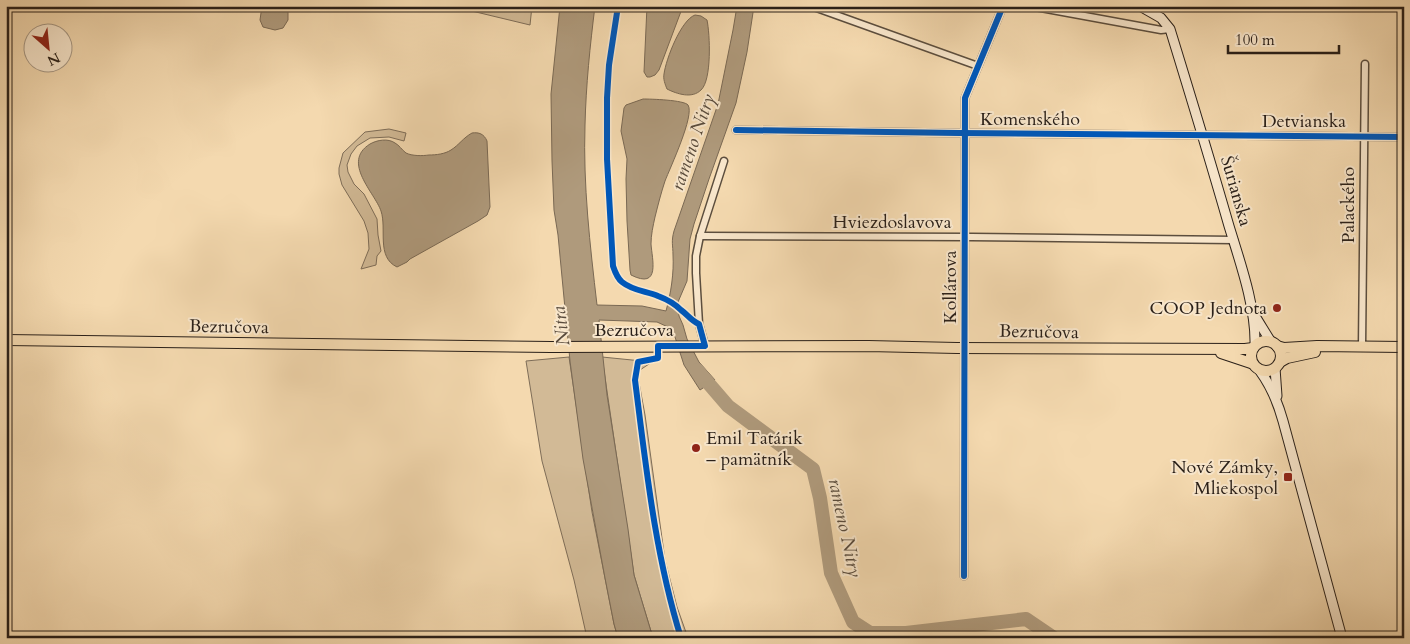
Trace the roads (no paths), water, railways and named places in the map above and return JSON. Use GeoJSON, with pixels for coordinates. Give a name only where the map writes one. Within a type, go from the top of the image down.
{"type":"FeatureCollection","features":[{"type":"Feature","properties":{"kind":"main road","name":"Bezručova"},"geometry":{"type":"LineString","coordinates":[[6,340],[623,347],[701,344],[1206,349],[1245,349],[1262,341],[1284,348],[1340,347]]}},
{"type":"Feature","properties":{"kind":"main road"},"geometry":{"type":"LineString","coordinates":[[1274,344],[1281,353],[1278,365]]}},
{"type":"Feature","properties":{"kind":"main road"},"geometry":{"type":"LineString","coordinates":[[1251,363],[1250,355],[1254,346]]}},
{"type":"Feature","properties":{"kind":"main road"},"geometry":{"type":"LineString","coordinates":[[1260,371],[1268,372],[1296,355],[1340,347],[1404,347]]}},
{"type":"Feature","properties":{"kind":"main road","name":"Bezručova"},"geometry":{"type":"LineString","coordinates":[[1206,349],[1238,357],[1251,363],[1260,371]]}},
{"type":"Feature","properties":{"kind":"street"},"geometry":{"type":"LineString","coordinates":[[811,6],[978,66]]}},
{"type":"Feature","properties":{"kind":"street","name":"Kollárova"},"geometry":{"type":"LineString","coordinates":[[964,576],[965,98],[1003,6]]}},
{"type":"Feature","properties":{"kind":"street"},"geometry":{"type":"LineString","coordinates":[[1030,6],[1161,30],[1170,29]]}},
{"type":"Feature","properties":{"kind":"street"},"geometry":{"type":"LineString","coordinates":[[1140,6],[1161,18],[1170,29]]}},
{"type":"Feature","properties":{"kind":"street","name":"Šurianska"},"geometry":{"type":"LineString","coordinates":[[1170,29],[1234,240],[1253,313],[1256,330],[1254,346]]}},
{"type":"Feature","properties":{"kind":"street","name":"Palackého"},"geometry":{"type":"LineString","coordinates":[[1362,347],[1365,64]]}},
{"type":"Feature","properties":{"kind":"street","name":"Komenského"},"geometry":{"type":"LineString","coordinates":[[736,130],[966,134],[1203,135]]}},
{"type":"Feature","properties":{"kind":"street","name":"Detvianska"},"geometry":{"type":"LineString","coordinates":[[1203,135],[1404,137]]}},
{"type":"Feature","properties":{"kind":"street"},"geometry":{"type":"LineString","coordinates":[[701,344],[696,256],[700,236],[724,161]]}},
{"type":"Feature","properties":{"kind":"street","name":"Hviezdoslavova"},"geometry":{"type":"LineString","coordinates":[[700,236],[1234,240]]}},
{"type":"Feature","properties":{"kind":"street","name":"Šurianska"},"geometry":{"type":"LineString","coordinates":[[1253,313],[1274,344]]}},
{"type":"Feature","properties":{"kind":"street"},"geometry":{"type":"LineString","coordinates":[[1277,401],[1278,365]]}},
{"type":"Feature","properties":{"kind":"street"},"geometry":{"type":"LineString","coordinates":[[1260,371],[1277,401],[1342,638]]}},
{"type":"Feature","properties":{"kind":"waterway","name":"rameno Nitry"},"geometry":{"type":"LineString","coordinates":[[697,370],[728,406],[813,469],[820,498],[831,573],[853,622],[870,633],[906,633],[1026,619],[1054,638]]}},
{"type":"Feature","properties":{"kind":"place","name":"COOP Jednota"},"geometry":{"type":"Point","coordinates":[1277,308]}},
{"type":"Feature","properties":{"kind":"place","name":"Emil Tatárik – pamätník"},"geometry":{"type":"Point","coordinates":[696,448]}},
{"type":"Feature","properties":{"kind":"place","name":"Nové Zámky, Mliekospol"},"geometry":{"type":"Point","coordinates":[1288,477]}},
{"type":"Feature","properties":{"kind":"water label","name":"Nitra"},"geometry":{"type":"Point","coordinates":[561,326]}}]}
